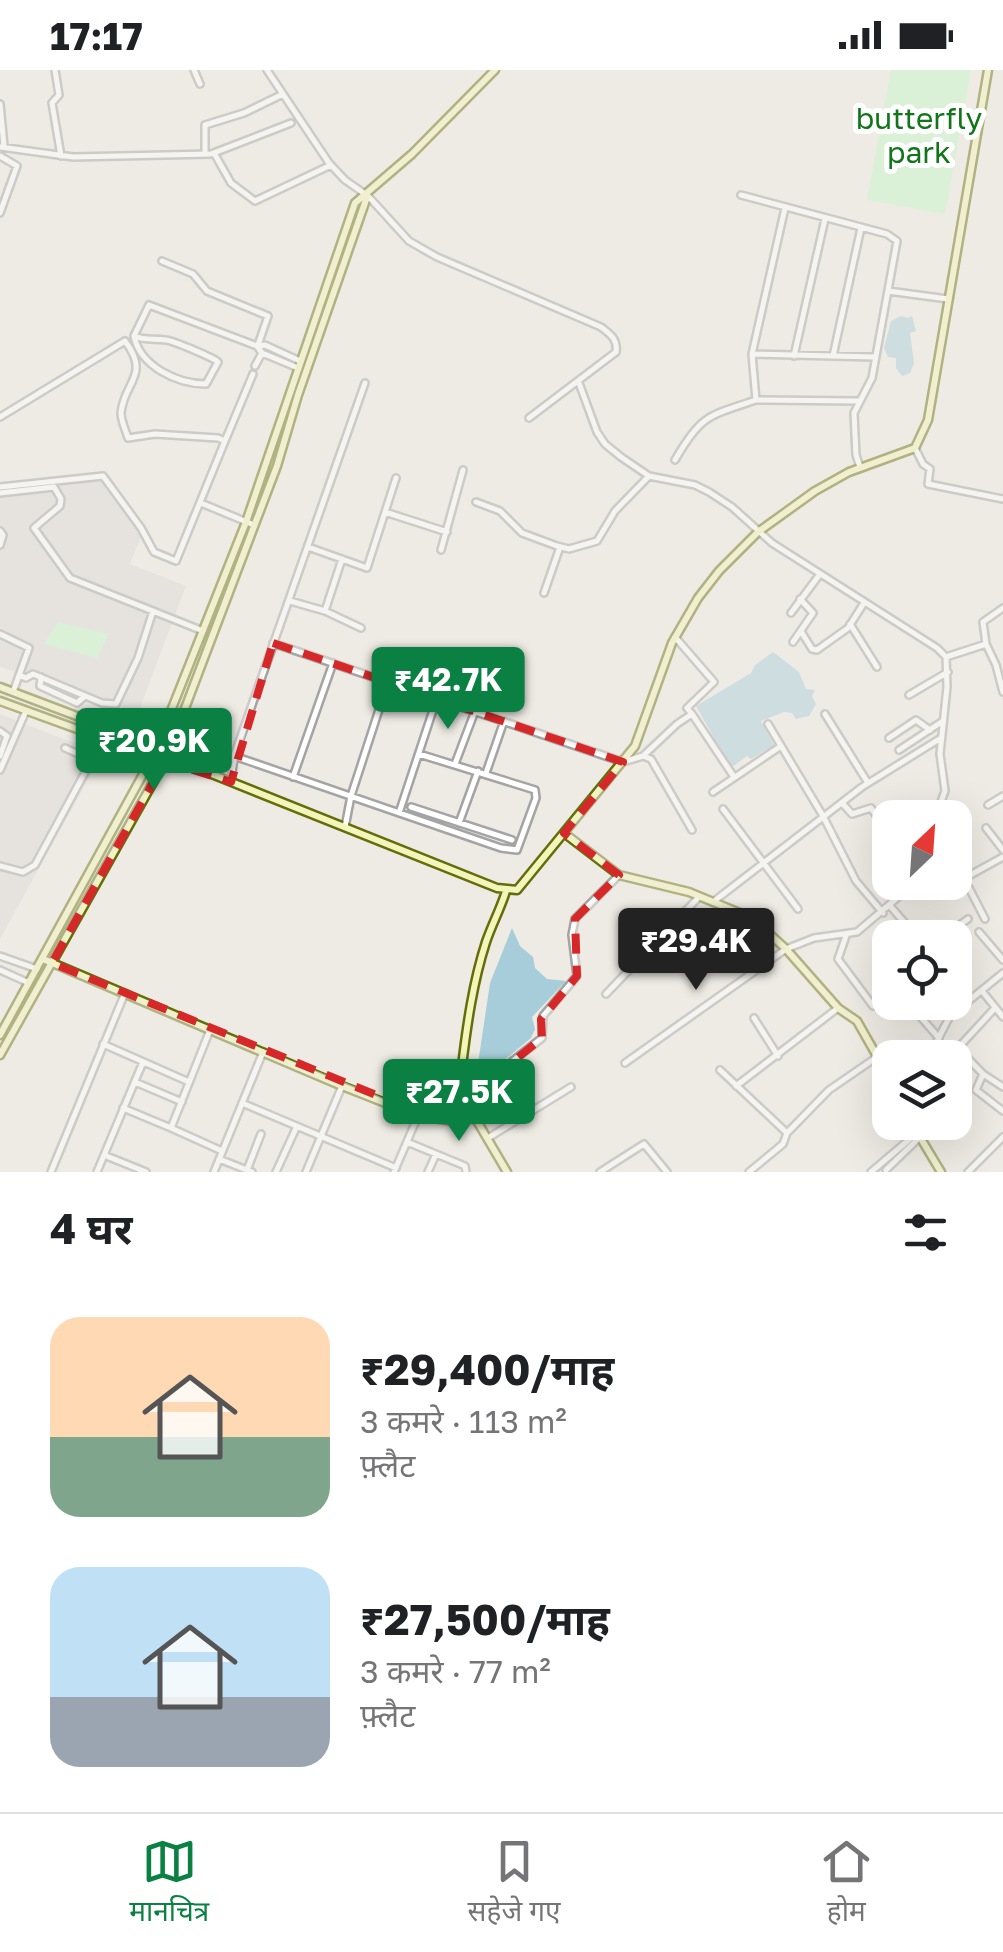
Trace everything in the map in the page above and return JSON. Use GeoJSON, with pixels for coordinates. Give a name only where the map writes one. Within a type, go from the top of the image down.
{"type":"FeatureCollection","features":[{"type":"Feature","properties":{"kind":"street"},"geometry":{"type":"LineString","coordinates":[[55,70],[59,95],[52,103],[61,156]]}},
{"type":"Feature","properties":{"kind":"street"},"geometry":{"type":"LineString","coordinates":[[194,70],[200,84]]}},
{"type":"Feature","properties":{"kind":"street"},"geometry":{"type":"LineString","coordinates":[[266,70],[331,165],[368,196],[409,241],[436,257],[613,336],[616,352],[529,418]]}},
{"type":"Feature","properties":{"kind":"street"},"geometry":{"type":"LineString","coordinates":[[0,1035],[157,747],[250,524],[355,203],[368,196],[495,70]]}},
{"type":"Feature","properties":{"kind":"street"},"geometry":{"type":"LineString","coordinates":[[0,701],[165,761],[184,764],[506,890],[520,888],[623,762],[638,738],[675,637],[707,586],[758,532],[815,491],[860,468],[914,448],[928,420],[988,70]]}},
{"type":"Feature","properties":{"kind":"street"},"geometry":{"type":"LineString","coordinates":[[205,154],[204,125],[244,113],[283,94]]}},
{"type":"Feature","properties":{"kind":"street"},"geometry":{"type":"LineString","coordinates":[[0,104],[2,147],[61,156],[205,154],[290,123]]}},
{"type":"Feature","properties":{"kind":"street"},"geometry":{"type":"LineString","coordinates":[[214,152],[230,183],[252,201],[331,165]]}},
{"type":"Feature","properties":{"kind":"street"},"geometry":{"type":"LineString","coordinates":[[0,156],[15,162],[17,173],[0,213]]}},
{"type":"Feature","properties":{"kind":"street"},"geometry":{"type":"LineString","coordinates":[[742,195],[887,234],[898,242],[872,378],[859,401],[853,426],[860,468]]}},
{"type":"Feature","properties":{"kind":"street"},"geometry":{"type":"LineString","coordinates":[[0,1055],[165,761],[368,196]]}},
{"type":"Feature","properties":{"kind":"street"},"geometry":{"type":"LineString","coordinates":[[756,400],[752,354],[785,208]]}},
{"type":"Feature","properties":{"kind":"street"},"geometry":{"type":"LineString","coordinates":[[794,356],[825,219]]}},
{"type":"Feature","properties":{"kind":"street"},"geometry":{"type":"LineString","coordinates":[[833,356],[861,228]]}},
{"type":"Feature","properties":{"kind":"street"},"geometry":{"type":"LineString","coordinates":[[162,261],[193,274],[208,292],[268,316],[258,346],[262,353],[300,365]]}},
{"type":"Feature","properties":{"kind":"street"},"geometry":{"type":"LineString","coordinates":[[888,290],[948,298]]}},
{"type":"Feature","properties":{"kind":"street"},"geometry":{"type":"LineString","coordinates":[[134,336],[170,341],[212,356],[218,366],[206,384],[184,381],[155,366],[139,352],[134,336],[146,308],[154,304],[258,346],[265,345],[300,365]]}},
{"type":"Feature","properties":{"kind":"street"},"geometry":{"type":"LineString","coordinates":[[0,417],[125,342],[138,370],[121,414],[128,438],[156,434],[218,438],[225,442]]}},
{"type":"Feature","properties":{"kind":"street"},"geometry":{"type":"LineString","coordinates":[[255,366],[262,353]]}},
{"type":"Feature","properties":{"kind":"street"},"geometry":{"type":"LineString","coordinates":[[752,354],[875,356]]}},
{"type":"Feature","properties":{"kind":"street"},"geometry":{"type":"LineString","coordinates":[[0,490],[103,476],[154,552],[171,562],[180,558],[253,374]]}},
{"type":"Feature","properties":{"kind":"street"},"geometry":{"type":"LineString","coordinates":[[231,782],[234,756],[365,383]]}},
{"type":"Feature","properties":{"kind":"street"},"geometry":{"type":"LineString","coordinates":[[578,383],[605,444],[649,476],[710,492],[758,532],[937,648],[946,658],[948,672],[940,738],[945,791],[942,800]]}},
{"type":"Feature","properties":{"kind":"street"},"geometry":{"type":"LineString","coordinates":[[675,460],[694,428],[706,417],[756,400],[859,401]]}},
{"type":"Feature","properties":{"kind":"street"},"geometry":{"type":"LineString","coordinates":[[914,448],[930,468],[928,484],[1003,500]]}},
{"type":"Feature","properties":{"kind":"street"},"geometry":{"type":"LineString","coordinates":[[442,550],[463,470]]}},
{"type":"Feature","properties":{"kind":"street"},"geometry":{"type":"LineString","coordinates":[[476,502],[500,511],[522,533],[560,548],[577,548],[597,542],[615,512],[649,476]]}},
{"type":"Feature","properties":{"kind":"street"},"geometry":{"type":"LineString","coordinates":[[308,547],[367,568],[396,478]]}},
{"type":"Feature","properties":{"kind":"street"},"geometry":{"type":"LineString","coordinates":[[0,490],[54,487],[61,499],[60,506],[34,528],[70,578],[204,632]]}},
{"type":"Feature","properties":{"kind":"street"},"geometry":{"type":"LineString","coordinates":[[201,503],[250,524]]}},
{"type":"Feature","properties":{"kind":"street"},"geometry":{"type":"LineString","coordinates":[[385,512],[447,532]]}},
{"type":"Feature","properties":{"kind":"street"},"geometry":{"type":"LineString","coordinates":[[0,531],[0,544]]}},
{"type":"Feature","properties":{"kind":"street"},"geometry":{"type":"LineString","coordinates":[[544,593],[560,548]]}},
{"type":"Feature","properties":{"kind":"street"},"geometry":{"type":"LineString","coordinates":[[325,611],[342,559]]}},
{"type":"Feature","properties":{"kind":"street"},"geometry":{"type":"LineString","coordinates":[[791,613],[820,574]]}},
{"type":"Feature","properties":{"kind":"street"},"geometry":{"type":"LineString","coordinates":[[793,642],[812,613],[800,600]]}},
{"type":"Feature","properties":{"kind":"street"},"geometry":{"type":"LineString","coordinates":[[288,601],[325,611],[361,628]]}},
{"type":"Feature","properties":{"kind":"street"},"geometry":{"type":"LineString","coordinates":[[802,633],[812,649],[817,650],[850,624],[864,603]]}},
{"type":"Feature","properties":{"kind":"street"},"geometry":{"type":"LineString","coordinates":[[1003,608],[985,620],[986,644],[1000,663],[1003,692]]}},
{"type":"Feature","properties":{"kind":"street"},"geometry":{"type":"LineString","coordinates":[[23,677],[41,677],[40,686],[78,703],[85,696],[110,705],[120,700],[153,612]]}},
{"type":"Feature","properties":{"kind":"street"},"geometry":{"type":"LineString","coordinates":[[850,624],[877,667]]}},
{"type":"Feature","properties":{"kind":"street"},"geometry":{"type":"LineString","coordinates":[[0,634],[29,646],[16,694]]}},
{"type":"Feature","properties":{"kind":"street"},"geometry":{"type":"LineString","coordinates":[[675,637],[714,682],[687,708],[734,777]]}},
{"type":"Feature","properties":{"kind":"street"},"geometry":{"type":"LineString","coordinates":[[273,643],[623,762],[643,756],[692,714]]}},
{"type":"Feature","properties":{"kind":"street"},"geometry":{"type":"LineString","coordinates":[[946,658],[986,644]]}},
{"type":"Feature","properties":{"kind":"street"},"geometry":{"type":"LineString","coordinates":[[292,777],[333,663]]}},
{"type":"Feature","properties":{"kind":"street"},"geometry":{"type":"LineString","coordinates":[[909,695],[948,672]]}},
{"type":"Feature","properties":{"kind":"street"},"geometry":{"type":"LineString","coordinates":[[345,827],[351,796],[388,682]]}},
{"type":"Feature","properties":{"kind":"street"},"geometry":{"type":"LineString","coordinates":[[0,687],[169,751],[184,764]]}},
{"type":"Feature","properties":{"kind":"street"},"geometry":{"type":"LineString","coordinates":[[399,812],[437,698]]}},
{"type":"Feature","properties":{"kind":"street"},"geometry":{"type":"LineString","coordinates":[[0,770],[26,711]]}},
{"type":"Feature","properties":{"kind":"street"},"geometry":{"type":"LineString","coordinates":[[454,765],[475,711]]}},
{"type":"Feature","properties":{"kind":"street"},"geometry":{"type":"LineString","coordinates":[[825,714],[868,783]]}},
{"type":"Feature","properties":{"kind":"street"},"geometry":{"type":"LineString","coordinates":[[889,738],[916,720],[930,730]]}},
{"type":"Feature","properties":{"kind":"street"},"geometry":{"type":"LineString","coordinates":[[899,750],[942,720]]}},
{"type":"Feature","properties":{"kind":"street"},"geometry":{"type":"LineString","coordinates":[[458,833],[504,721]]}},
{"type":"Feature","properties":{"kind":"street"},"geometry":{"type":"LineString","coordinates":[[768,724],[856,881],[883,913]]}},
{"type":"Feature","properties":{"kind":"street"},"geometry":{"type":"LineString","coordinates":[[0,731],[7,736],[0,756]]}},
{"type":"Feature","properties":{"kind":"street"},"geometry":{"type":"LineString","coordinates":[[713,902],[868,783],[940,738]]}},
{"type":"Feature","properties":{"kind":"street"},"geometry":{"type":"LineString","coordinates":[[0,866],[23,872],[35,865],[103,739]]}},
{"type":"Feature","properties":{"kind":"street"},"geometry":{"type":"LineString","coordinates":[[714,792],[780,746]]}},
{"type":"Feature","properties":{"kind":"street"},"geometry":{"type":"LineString","coordinates":[[65,748],[92,760]]}},
{"type":"Feature","properties":{"kind":"street"},"geometry":{"type":"LineString","coordinates":[[234,756],[517,850],[536,794],[531,788],[420,754]]}},
{"type":"Feature","properties":{"kind":"street"},"geometry":{"type":"LineString","coordinates":[[643,756],[651,759],[692,830]]}},
{"type":"Feature","properties":{"kind":"street"},"geometry":{"type":"LineString","coordinates":[[988,805],[1003,796]]}},
{"type":"Feature","properties":{"kind":"street"},"geometry":{"type":"LineString","coordinates":[[843,804],[852,814],[872,809]]}},
{"type":"Feature","properties":{"kind":"street"},"geometry":{"type":"LineString","coordinates":[[411,808],[512,840]]}},
{"type":"Feature","properties":{"kind":"street"},"geometry":{"type":"LineString","coordinates":[[724,809],[798,909]]}},
{"type":"Feature","properties":{"kind":"street"},"geometry":{"type":"LineString","coordinates":[[972,874],[1003,854],[986,828]]}},
{"type":"Feature","properties":{"kind":"street"},"geometry":{"type":"LineString","coordinates":[[564,833],[619,875],[662,884],[752,918],[786,949],[838,1008],[860,1025],[872,1048]]}},
{"type":"Feature","properties":{"kind":"street"},"geometry":{"type":"LineString","coordinates":[[463,1100],[542,1038],[544,1016],[577,976],[572,935],[575,919],[619,875]]}},
{"type":"Feature","properties":{"kind":"street"},"geometry":{"type":"LineString","coordinates":[[42,959],[342,1086],[418,1116],[447,1120],[460,1112],[463,1100],[459,1087],[472,998],[486,942],[506,890]]}},
{"type":"Feature","properties":{"kind":"street"},"geometry":{"type":"LineString","coordinates":[[972,894],[985,919]]}},
{"type":"Feature","properties":{"kind":"street"},"geometry":{"type":"LineString","coordinates":[[606,994],[699,897]]}},
{"type":"Feature","properties":{"kind":"street"},"geometry":{"type":"LineString","coordinates":[[625,1063],[786,949],[814,938],[858,932],[897,900]]}},
{"type":"Feature","properties":{"kind":"street"},"geometry":{"type":"LineString","coordinates":[[890,907],[902,920]]}},
{"type":"Feature","properties":{"kind":"street"},"geometry":{"type":"LineString","coordinates":[[979,932],[1003,960]]}},
{"type":"Feature","properties":{"kind":"street"},"geometry":{"type":"LineString","coordinates":[[846,936],[838,959],[872,1005]]}},
{"type":"Feature","properties":{"kind":"street"},"geometry":{"type":"LineString","coordinates":[[0,956],[37,970]]}},
{"type":"Feature","properties":{"kind":"street"},"geometry":{"type":"LineString","coordinates":[[0,970],[30,983]]}},
{"type":"Feature","properties":{"kind":"street"},"geometry":{"type":"LineString","coordinates":[[923,1020],[940,1039],[950,1016],[1003,973]]}},
{"type":"Feature","properties":{"kind":"street"},"geometry":{"type":"LineString","coordinates":[[982,991],[1003,1017]]}},
{"type":"Feature","properties":{"kind":"street"},"geometry":{"type":"LineString","coordinates":[[50,1172],[124,994]]}},
{"type":"Feature","properties":{"kind":"street"},"geometry":{"type":"LineString","coordinates":[[736,1086],[838,1008]]}},
{"type":"Feature","properties":{"kind":"street"},"geometry":{"type":"LineString","coordinates":[[994,1009],[958,1048],[983,1074],[1003,1087]]}},
{"type":"Feature","properties":{"kind":"street"},"geometry":{"type":"LineString","coordinates":[[754,1018],[778,1056]]}},
{"type":"Feature","properties":{"kind":"street"},"geometry":{"type":"LineString","coordinates":[[171,1128],[210,1029]]}},
{"type":"Feature","properties":{"kind":"street"},"geometry":{"type":"LineString","coordinates":[[102,1044],[190,1082]]}},
{"type":"Feature","properties":{"kind":"street"},"geometry":{"type":"LineString","coordinates":[[214,1172],[264,1052]]}},
{"type":"Feature","properties":{"kind":"street"},"geometry":{"type":"LineString","coordinates":[[749,1172],[782,1144],[787,1133],[840,1080],[872,1060]]}},
{"type":"Feature","properties":{"kind":"street"},"geometry":{"type":"LineString","coordinates":[[96,1172],[143,1062]]}},
{"type":"Feature","properties":{"kind":"street"},"geometry":{"type":"LineString","coordinates":[[720,1070],[787,1133]]}},
{"type":"Feature","properties":{"kind":"street"},"geometry":{"type":"LineString","coordinates":[[983,1074],[976,1090],[1003,1111]]}},
{"type":"Feature","properties":{"kind":"street"},"geometry":{"type":"LineString","coordinates":[[135,1082],[182,1102]]}},
{"type":"Feature","properties":{"kind":"street"},"geometry":{"type":"LineString","coordinates":[[306,1172],[342,1086]]}},
{"type":"Feature","properties":{"kind":"street"},"geometry":{"type":"LineString","coordinates":[[488,1138],[571,1087]]}},
{"type":"Feature","properties":{"kind":"street"},"geometry":{"type":"LineString","coordinates":[[242,1102],[395,1170],[418,1116]]}},
{"type":"Feature","properties":{"kind":"street"},"geometry":{"type":"LineString","coordinates":[[124,1108],[171,1128],[249,1171],[262,1134]]}},
{"type":"Feature","properties":{"kind":"street"},"geometry":{"type":"LineString","coordinates":[[460,1112],[478,1121],[507,1172]]}},
{"type":"Feature","properties":{"kind":"street"},"geometry":{"type":"LineString","coordinates":[[276,1172],[297,1126]]}},
{"type":"Feature","properties":{"kind":"street"},"geometry":{"type":"LineString","coordinates":[[968,1172],[1003,1137]]}},
{"type":"Feature","properties":{"kind":"street"},"geometry":{"type":"LineString","coordinates":[[871,1172],[913,1140]]}},
{"type":"Feature","properties":{"kind":"street"},"geometry":{"type":"LineString","coordinates":[[886,1170],[914,1140]]}},
{"type":"Feature","properties":{"kind":"street"},"geometry":{"type":"LineString","coordinates":[[920,1140],[939,1171]]}},
{"type":"Feature","properties":{"kind":"street"},"geometry":{"type":"LineString","coordinates":[[408,1142],[464,1166],[466,1172]]}},
{"type":"Feature","properties":{"kind":"street"},"geometry":{"type":"LineString","coordinates":[[600,1172],[644,1144],[667,1172]]}},
{"type":"Feature","properties":{"kind":"street"},"geometry":{"type":"LineString","coordinates":[[428,1172],[436,1154]]}},
{"type":"Feature","properties":{"kind":"street"},"geometry":{"type":"LineString","coordinates":[[104,1155],[146,1172]]}},
{"type":"Feature","properties":{"kind":"street"},"geometry":{"type":"LineString","coordinates":[[758,1164],[764,1172]]}},
{"type":"Feature","properties":{"kind":"highlighted area"},"geometry":{"type":"Polygon","coordinates":[[[273,643],[623,762],[564,833],[619,875],[575,919],[577,976],[541,1019],[542,1038],[440,1121],[52,963],[165,761],[231,782],[273,643]]]}},
{"type":"Feature","properties":{"kind":"shaded area"},"geometry":{"type":"Polygon","coordinates":[[[100,480],[141,537],[130,564],[186,586],[138,713],[0,667],[0,490],[100,480]]]}},
{"type":"Feature","properties":{"kind":"shaded area"},"geometry":{"type":"Polygon","coordinates":[[[0,714],[102,754],[0,939],[0,714]]]}},
{"type":"Feature","properties":{"kind":"green space","name":"butterfly park"},"geometry":{"type":"Polygon","coordinates":[[[891,70],[971,70],[945,214],[867,200],[891,70]]]}},
{"type":"Feature","properties":{"kind":"green space"},"geometry":{"type":"Polygon","coordinates":[[[58,622],[109,634],[97,658],[44,644],[58,622]]]}},
{"type":"Feature","properties":{"kind":"water"},"geometry":{"type":"Polygon","coordinates":[[[912,316],[916,331],[910,333],[914,363],[910,373],[902,376],[896,368],[896,358],[888,357],[884,348],[891,321],[912,316]]]}},
{"type":"Feature","properties":{"kind":"water"},"geometry":{"type":"Polygon","coordinates":[[[773,652],[799,672],[806,689],[815,690],[812,696],[816,704],[809,716],[796,719],[792,713],[784,712],[761,721],[774,745],[751,759],[747,756],[731,768],[696,706],[751,673],[755,665],[773,652]]]}},
{"type":"Feature","properties":{"kind":"water"},"geometry":{"type":"Polygon","coordinates":[[[512,928],[520,946],[533,957],[535,968],[547,979],[566,981],[532,1017],[535,1029],[531,1038],[475,1084],[490,983],[512,928]]]}}]}
